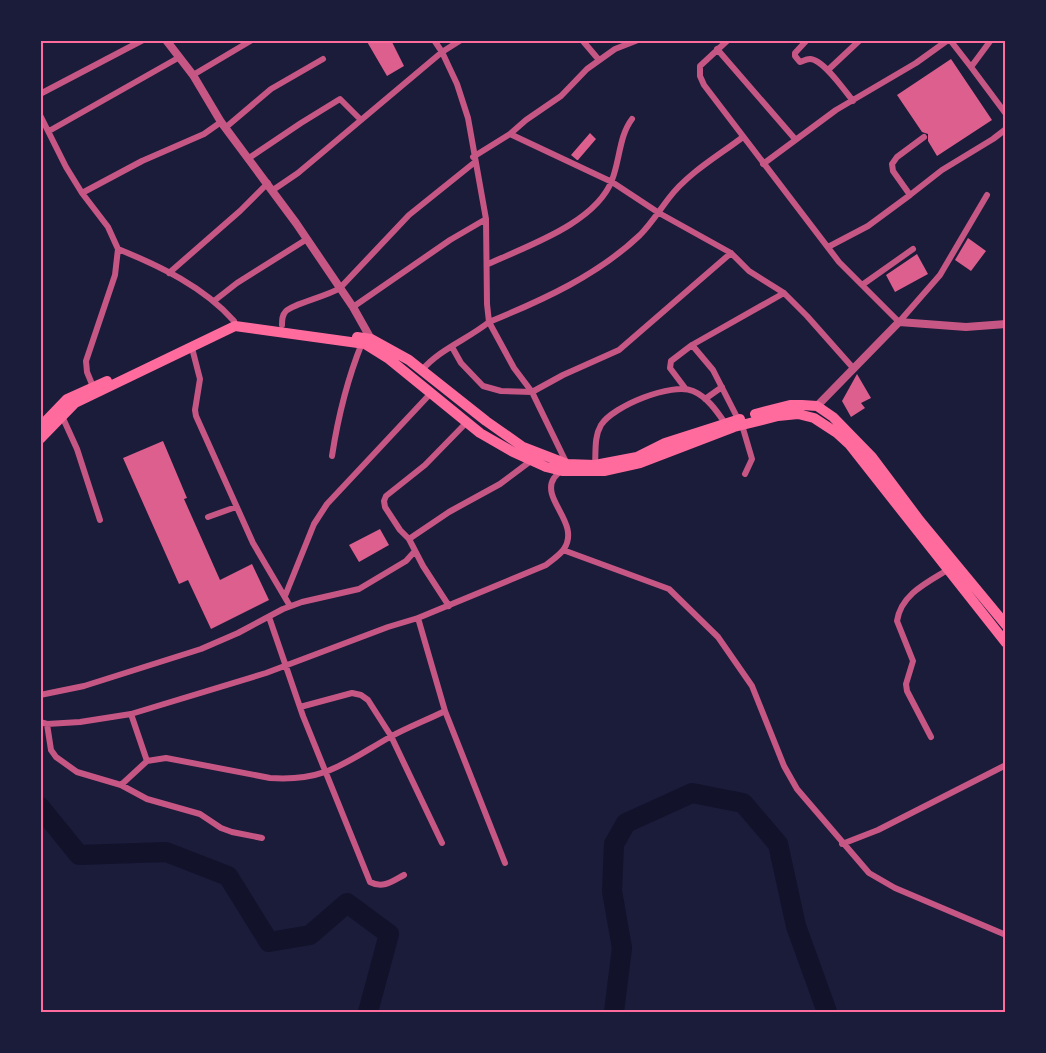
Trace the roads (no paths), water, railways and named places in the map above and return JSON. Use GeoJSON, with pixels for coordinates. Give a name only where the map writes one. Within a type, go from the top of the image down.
{"type":"FeatureCollection","features":[{"type":"Feature","properties":{"kind":"highway"},"geometry":{"type":"LineString","coordinates":[[40,439],[75,403],[95,390],[234,321],[282,325],[367,341],[406,359],[523,447],[564,467],[595,465],[637,456],[665,443],[725,423],[798,414],[814,418],[849,444],[907,521],[1005,625]]}},
{"type":"Feature","properties":{"kind":"highway"},"geometry":{"type":"LineString","coordinates":[[40,427],[67,399],[95,390],[192,348],[235,326],[367,341],[480,433],[532,460],[564,467],[604,471],[640,463],[740,422],[790,405],[818,406],[859,442],[1005,643]]}},
{"type":"Feature","properties":{"kind":"street"},"geometry":{"type":"LineString","coordinates":[[40,94],[143,40]]}},
{"type":"Feature","properties":{"kind":"street"},"geometry":{"type":"LineString","coordinates":[[166,40],[193,75],[223,125],[270,186],[353,307],[367,341],[349,374],[338,418],[332,456]]}},
{"type":"Feature","properties":{"kind":"street"},"geometry":{"type":"LineString","coordinates":[[193,75],[252,40]]}},
{"type":"Feature","properties":{"kind":"street"},"geometry":{"type":"LineString","coordinates":[[262,838],[221,828],[200,814],[147,799],[121,784],[77,772],[56,757],[51,750],[44,723],[80,722],[131,714],[287,666],[449,606],[546,565],[563,550],[568,538],[568,526],[552,491],[553,479],[564,467],[532,392],[514,368],[489,322],[486,219],[463,99],[442,52],[434,40]]}},
{"type":"Feature","properties":{"kind":"street"},"geometry":{"type":"LineString","coordinates":[[169,273],[270,186],[298,173],[442,52],[461,40]]}},
{"type":"Feature","properties":{"kind":"street"},"geometry":{"type":"LineString","coordinates":[[582,40],[600,60]]}},
{"type":"Feature","properties":{"kind":"street"},"geometry":{"type":"LineString","coordinates":[[282,325],[283,316],[290,308],[332,294],[340,288],[409,215],[474,160],[561,96],[587,69],[615,49],[638,40]]}},
{"type":"Feature","properties":{"kind":"street"},"geometry":{"type":"LineString","coordinates":[[728,40],[700,66],[700,76],[704,86],[839,262],[899,322],[966,327],[1005,324]]}},
{"type":"Feature","properties":{"kind":"street"},"geometry":{"type":"LineString","coordinates":[[807,40],[795,53],[797,60],[800,62],[813,59],[828,70],[853,101]]}},
{"type":"Feature","properties":{"kind":"street"},"geometry":{"type":"LineString","coordinates":[[828,70],[860,40]]}},
{"type":"Feature","properties":{"kind":"street"},"geometry":{"type":"LineString","coordinates":[[763,165],[836,110],[916,63],[949,40],[1005,114]]}},
{"type":"Feature","properties":{"kind":"street"},"geometry":{"type":"LineString","coordinates":[[971,68],[991,40]]}},
{"type":"Feature","properties":{"kind":"street"},"geometry":{"type":"LineString","coordinates":[[717,50],[795,140]]}},
{"type":"Feature","properties":{"kind":"street"},"geometry":{"type":"LineString","coordinates":[[49,131],[178,58]]}},
{"type":"Feature","properties":{"kind":"street"},"geometry":{"type":"LineString","coordinates":[[82,193],[141,161],[223,125],[271,89],[322,59]]}},
{"type":"Feature","properties":{"kind":"street"},"geometry":{"type":"LineString","coordinates":[[249,158],[340,99],[360,119]]}},
{"type":"Feature","properties":{"kind":"street"},"geometry":{"type":"LineString","coordinates":[[40,115],[66,167],[82,193],[108,227],[118,249],[115,275],[86,361],[87,372],[95,390]]}},
{"type":"Feature","properties":{"kind":"street"},"geometry":{"type":"LineString","coordinates":[[488,264],[554,234],[577,220],[598,202],[612,182],[623,136],[632,119]]}},
{"type":"Feature","properties":{"kind":"street"},"geometry":{"type":"LineString","coordinates":[[828,247],[868,226],[942,171],[993,140],[1005,129]]}},
{"type":"Feature","properties":{"kind":"street"},"geometry":{"type":"LineString","coordinates":[[510,134],[612,182],[659,213],[731,253],[749,271],[784,293],[855,369]]}},
{"type":"Feature","properties":{"kind":"street"},"geometry":{"type":"LineString","coordinates":[[422,370],[430,361],[489,322],[535,303],[604,263],[640,235],[669,198],[695,173],[743,137]]}},
{"type":"Feature","properties":{"kind":"street"},"geometry":{"type":"LineString","coordinates":[[910,195],[893,171],[892,164],[897,157],[924,137]]}},
{"type":"Feature","properties":{"kind":"street"},"geometry":{"type":"LineString","coordinates":[[814,418],[818,406],[899,322],[940,275],[987,195]]}},
{"type":"Feature","properties":{"kind":"street"},"geometry":{"type":"LineString","coordinates":[[353,307],[450,240],[486,219]]}},
{"type":"Feature","properties":{"kind":"street"},"geometry":{"type":"LineString","coordinates":[[214,301],[237,283],[307,239]]}},
{"type":"Feature","properties":{"kind":"street"},"geometry":{"type":"LineString","coordinates":[[118,249],[169,273],[214,301],[234,321]]}},
{"type":"Feature","properties":{"kind":"street"},"geometry":{"type":"LineString","coordinates":[[862,285],[913,249]]}},
{"type":"Feature","properties":{"kind":"street"},"geometry":{"type":"LineString","coordinates":[[452,347],[461,363],[483,386],[501,391],[532,392],[563,375],[619,350],[731,253]]}},
{"type":"Feature","properties":{"kind":"street"},"geometry":{"type":"LineString","coordinates":[[685,388],[670,368],[671,361],[692,345],[784,293]]}},
{"type":"Feature","properties":{"kind":"street"},"geometry":{"type":"LineString","coordinates":[[692,345],[713,370],[740,422],[752,459],[745,474]]}},
{"type":"Feature","properties":{"kind":"street"},"geometry":{"type":"LineString","coordinates":[[192,348],[200,379],[196,416],[236,507],[290,606]]}},
{"type":"Feature","properties":{"kind":"street"},"geometry":{"type":"LineString","coordinates":[[705,399],[722,387]]}},
{"type":"Feature","properties":{"kind":"street"},"geometry":{"type":"LineString","coordinates":[[595,465],[596,436],[601,424],[610,414],[669,390],[685,388],[694,391],[715,408],[725,423]]}},
{"type":"Feature","properties":{"kind":"street"},"geometry":{"type":"LineString","coordinates":[[285,596],[314,524],[327,504],[431,393]]}},
{"type":"Feature","properties":{"kind":"street"},"geometry":{"type":"LineString","coordinates":[[62,416],[77,449],[100,520]]}},
{"type":"Feature","properties":{"kind":"street"},"geometry":{"type":"LineString","coordinates":[[449,606],[423,567],[409,539],[385,507],[384,501],[386,496],[440,451],[467,422]]}},
{"type":"Feature","properties":{"kind":"street"},"geometry":{"type":"LineString","coordinates":[[409,539],[449,512],[500,484],[532,460]]}},
{"type":"Feature","properties":{"kind":"street"},"geometry":{"type":"LineString","coordinates":[[208,517],[236,507]]}},
{"type":"Feature","properties":{"kind":"street"},"geometry":{"type":"LineString","coordinates":[[563,550],[669,589],[718,638],[752,686],[784,766],[797,789],[869,873],[895,888],[1005,935]]}},
{"type":"Feature","properties":{"kind":"street"},"geometry":{"type":"LineString","coordinates":[[40,695],[84,687],[201,650],[290,606],[359,590],[399,566],[415,551]]}},
{"type":"Feature","properties":{"kind":"street"},"geometry":{"type":"LineString","coordinates":[[931,737],[907,692],[906,684],[914,661],[897,621],[905,600],[952,567]]}},
{"type":"Feature","properties":{"kind":"street"},"geometry":{"type":"LineString","coordinates":[[269,617],[300,707],[370,882],[384,885],[404,875]]}},
{"type":"Feature","properties":{"kind":"street"},"geometry":{"type":"LineString","coordinates":[[418,618],[445,711],[505,862]]}},
{"type":"Feature","properties":{"kind":"street"},"geometry":{"type":"LineString","coordinates":[[300,707],[352,693],[368,700],[392,736],[442,843]]}},
{"type":"Feature","properties":{"kind":"street"},"geometry":{"type":"LineString","coordinates":[[121,784],[147,761],[166,758],[270,778],[287,779],[326,773],[357,758],[392,736],[445,711]]}},
{"type":"Feature","properties":{"kind":"street"},"geometry":{"type":"LineString","coordinates":[[131,714],[147,761]]}},
{"type":"Feature","properties":{"kind":"street"},"geometry":{"type":"LineString","coordinates":[[842,844],[878,830],[1005,765]]}},
{"type":"Feature","properties":{"kind":"waterway"},"geometry":{"type":"LineString","coordinates":[[614,1012],[622,948],[612,891],[614,844],[626,823],[692,793],[743,803],[778,844],[796,926],[827,1012]]}},
{"type":"Feature","properties":{"kind":"waterway"},"geometry":{"type":"LineString","coordinates":[[40,807],[79,855],[166,852],[228,876],[269,942],[310,935],[347,903],[389,934],[368,1012]]}}]}
